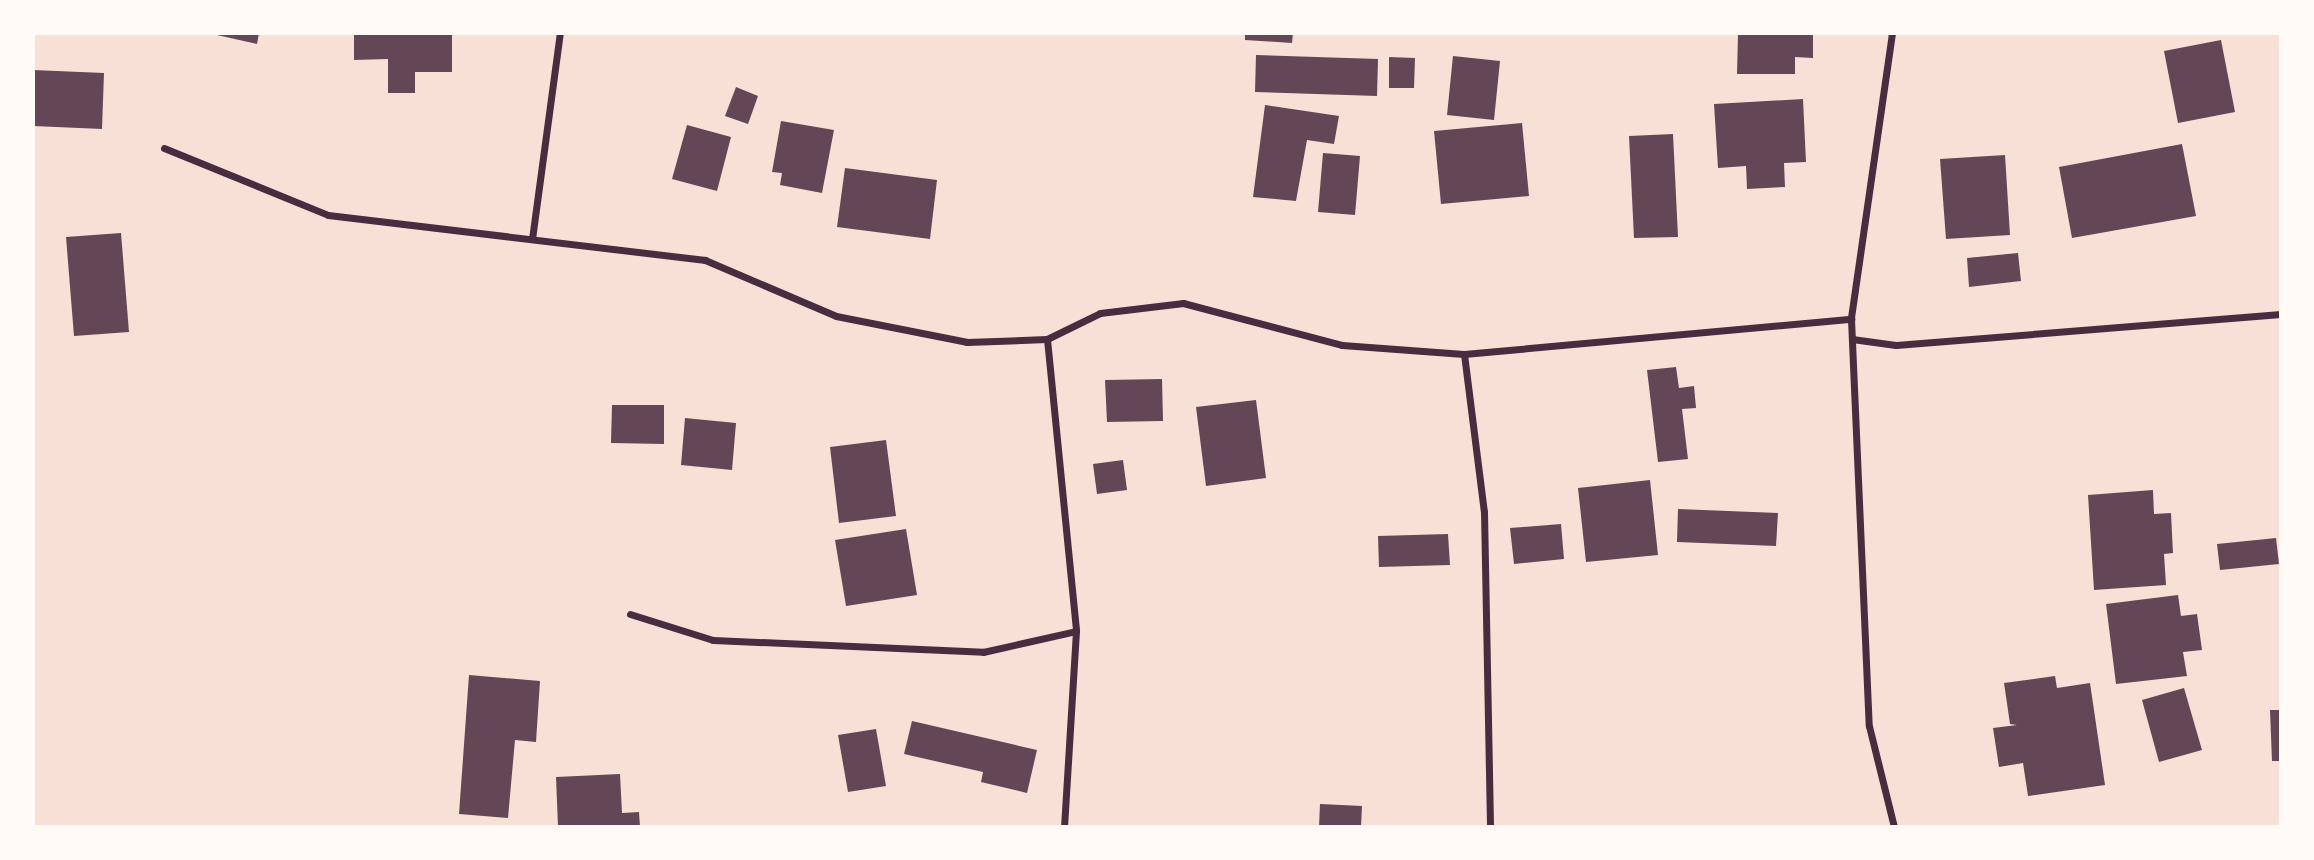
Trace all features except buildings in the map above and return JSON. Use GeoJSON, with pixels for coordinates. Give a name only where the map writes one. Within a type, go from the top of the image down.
{"type":"FeatureCollection","features":[{"type":"Feature","properties":{"kind":"street"},"geometry":{"type":"LineString","coordinates":[[532,239],[560,33]]}},
{"type":"Feature","properties":{"kind":"street"},"geometry":{"type":"LineString","coordinates":[[1892,33],[1851,319],[1869,726],[1894,827]]}},
{"type":"Feature","properties":{"kind":"street"},"geometry":{"type":"LineString","coordinates":[[164,148],[328,215],[705,260],[836,316],[967,342],[1047,340],[1101,313],[1183,303],[1342,345],[1464,354],[1851,319]]}},
{"type":"Feature","properties":{"kind":"street"},"geometry":{"type":"LineString","coordinates":[[1852,340],[1896,345],[2281,314]]}},
{"type":"Feature","properties":{"kind":"street"},"geometry":{"type":"LineString","coordinates":[[1047,340],[1076,631],[1063,827]]}},
{"type":"Feature","properties":{"kind":"street"},"geometry":{"type":"LineString","coordinates":[[1464,354],[1484,512],[1490,827]]}},
{"type":"Feature","properties":{"kind":"street"},"geometry":{"type":"LineString","coordinates":[[630,614],[713,640],[983,652],[1076,631]]}}]}
